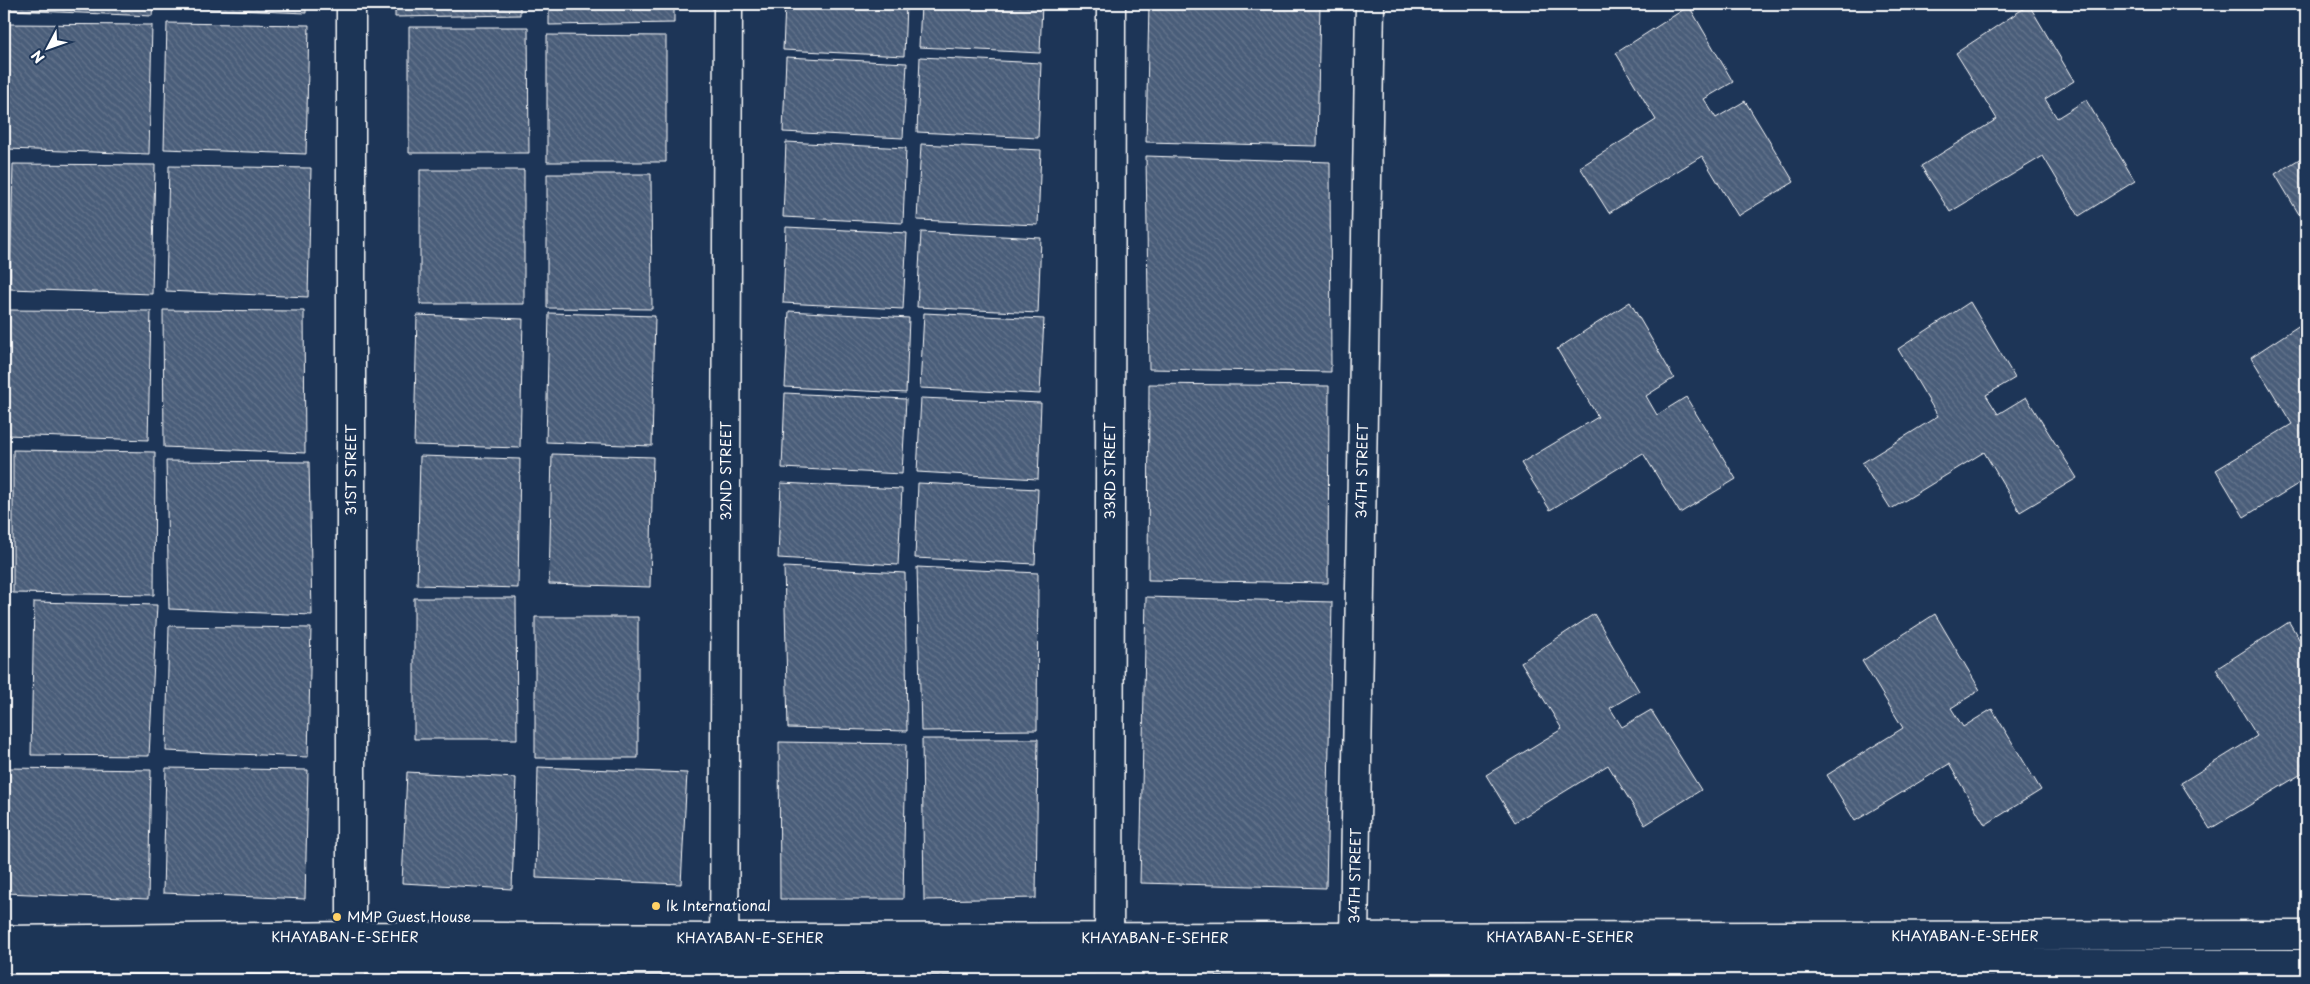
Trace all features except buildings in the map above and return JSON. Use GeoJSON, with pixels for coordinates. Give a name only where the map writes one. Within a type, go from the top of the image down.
{"type":"FeatureCollection","features":[{"type":"Feature","properties":{"kind":"street","name":"31ST STREET"},"geometry":{"type":"LineString","coordinates":[[351,4],[352,959]]}},
{"type":"Feature","properties":{"kind":"street","name":"32ND STREET"},"geometry":{"type":"LineString","coordinates":[[724,959],[728,4]]}},
{"type":"Feature","properties":{"kind":"street","name":"33RD STREET"},"geometry":{"type":"LineString","coordinates":[[1110,959],[1111,4]]}},
{"type":"Feature","properties":{"kind":"street","name":"34TH STREET"},"geometry":{"type":"LineString","coordinates":[[1354,938],[1370,4]]}},
{"type":"Feature","properties":{"kind":"street","name":"KHAYABAN-E-SEHER"},"geometry":{"type":"LineString","coordinates":[[1110,959],[1354,938],[1884,960],[2306,935]]}},
{"type":"Feature","properties":{"kind":"street","name":"KHAYABAN-E-SEHER"},"geometry":{"type":"LineString","coordinates":[[4,940],[352,959]]}},
{"type":"Feature","properties":{"kind":"street","name":"KHAYABAN-E-SEHER"},"geometry":{"type":"LineString","coordinates":[[4,959],[1884,960],[2306,964]]}},
{"type":"Feature","properties":{"kind":"place","name":"lk International"},"geometry":{"type":"Point","coordinates":[656,906]}},
{"type":"Feature","properties":{"kind":"place","name":"MMP Guest House"},"geometry":{"type":"Point","coordinates":[337,917]}}]}
